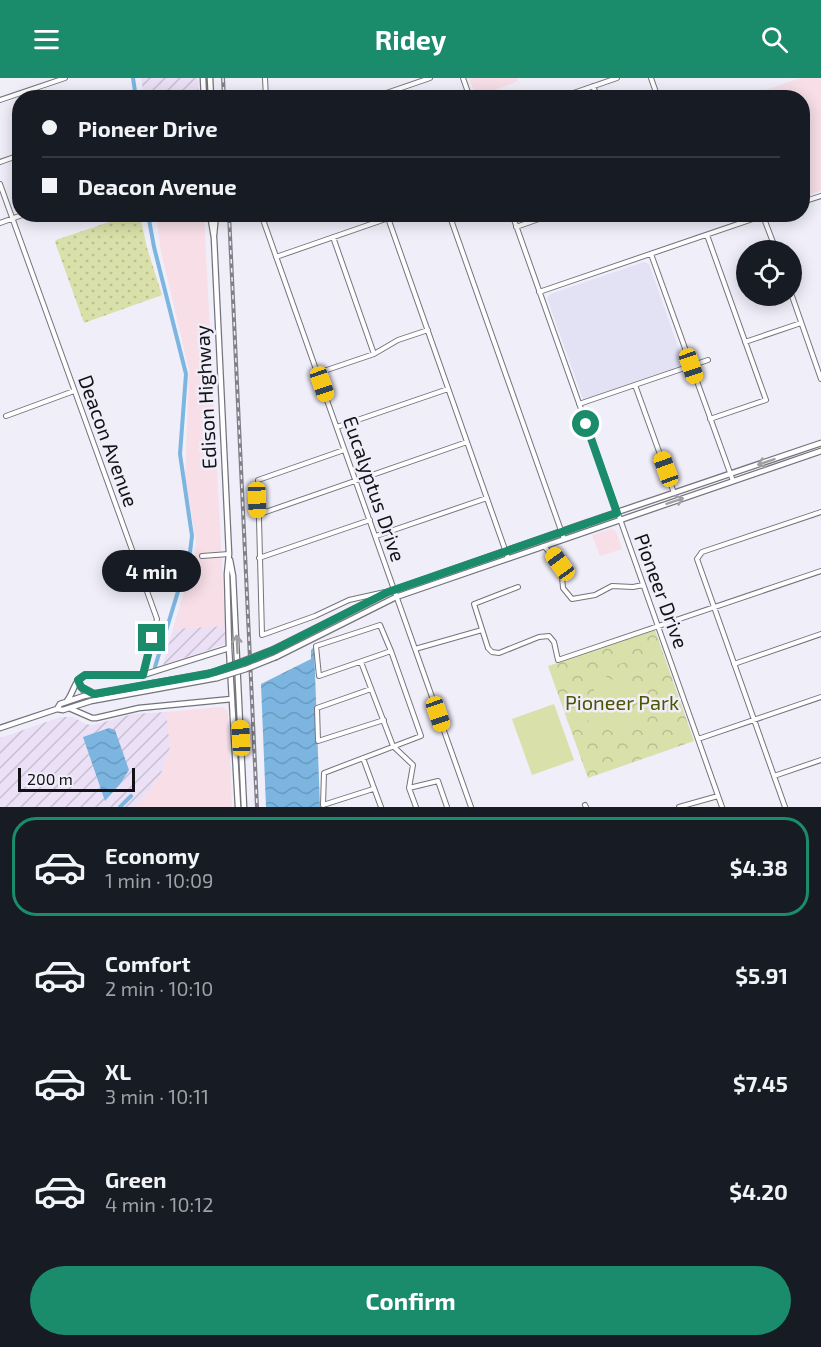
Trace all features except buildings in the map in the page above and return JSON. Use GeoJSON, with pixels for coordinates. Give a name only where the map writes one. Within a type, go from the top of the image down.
{"type":"FeatureCollection","features":[{"type":"Feature","properties":{"kind":"main road","name":"Edison Highway"},"geometry":{"type":"LineString","coordinates":[[211,222],[214,238],[229,554],[233,576],[244,807]]}},
{"type":"Feature","properties":{"kind":"main road","name":"Edison Highway"},"geometry":{"type":"LineString","coordinates":[[214,238],[215,222]]}},
{"type":"Feature","properties":{"kind":"main road"},"geometry":{"type":"LineString","coordinates":[[57,709],[60,704],[67,701],[94,694],[214,672],[274,650],[391,591],[821,443]]}},
{"type":"Feature","properties":{"kind":"main road"},"geometry":{"type":"LineString","coordinates":[[0,728],[89,701],[217,678],[246,669],[276,657],[396,597],[821,451]]}},
{"type":"Feature","properties":{"kind":"main road","name":"Edison Highway"},"geometry":{"type":"LineString","coordinates":[[229,554],[227,574],[229,648],[238,807]]}},
{"type":"Feature","properties":{"kind":"main road"},"geometry":{"type":"LineString","coordinates":[[67,701],[78,680],[89,674],[143,675],[229,648]]}},
{"type":"Feature","properties":{"kind":"main road"},"geometry":{"type":"LineString","coordinates":[[78,680],[83,690],[94,694]]}},
{"type":"Feature","properties":{"kind":"main road"},"geometry":{"type":"LineString","coordinates":[[69,708],[96,718],[139,708],[232,699]]}},
{"type":"Feature","properties":{"kind":"main road"},"geometry":{"type":"LineString","coordinates":[[87,716],[89,701]]}},
{"type":"Feature","properties":{"kind":"street"},"geometry":{"type":"LineString","coordinates":[[30,90],[65,78]]}},
{"type":"Feature","properties":{"kind":"street"},"geometry":{"type":"LineString","coordinates":[[403,78],[406,86]]}},
{"type":"Feature","properties":{"kind":"street"},"geometry":{"type":"LineString","coordinates":[[395,90],[430,78]]}},
{"type":"Feature","properties":{"kind":"street"},"geometry":{"type":"LineString","coordinates":[[582,90],[617,78]]}},
{"type":"Feature","properties":{"kind":"street"},"geometry":{"type":"LineString","coordinates":[[594,86],[595,90]]}},
{"type":"Feature","properties":{"kind":"street","name":"Deacon Avenue"},"geometry":{"type":"LineString","coordinates":[[0,184],[12,216]]}},
{"type":"Feature","properties":{"kind":"street","name":"Deacon Avenue"},"geometry":{"type":"LineString","coordinates":[[14,222],[157,619],[143,675]]}},
{"type":"Feature","properties":{"kind":"street","name":"Eucalyptus Drive"},"geometry":{"type":"LineString","coordinates":[[264,222],[370,520],[391,591],[396,597],[415,648],[471,807]]}},
{"type":"Feature","properties":{"kind":"street"},"geometry":{"type":"LineString","coordinates":[[276,257],[379,222]]}},
{"type":"Feature","properties":{"kind":"street"},"geometry":{"type":"LineString","coordinates":[[389,222],[508,558]]}},
{"type":"Feature","properties":{"kind":"street"},"geometry":{"type":"LineString","coordinates":[[452,222],[564,539]]}},
{"type":"Feature","properties":{"kind":"street","name":"Pioneer Drive"},"geometry":{"type":"LineString","coordinates":[[514,222],[722,807]]}},
{"type":"Feature","properties":{"kind":"street"},"geometry":{"type":"LineString","coordinates":[[516,227],[530,222]]}},
{"type":"Feature","properties":{"kind":"street"},"geometry":{"type":"LineString","coordinates":[[539,292],[745,222]]}},
{"type":"Feature","properties":{"kind":"street"},"geometry":{"type":"LineString","coordinates":[[767,222],[773,240]]}},
{"type":"Feature","properties":{"kind":"street"},"geometry":{"type":"LineString","coordinates":[[707,235],[766,400],[710,419]]}},
{"type":"Feature","properties":{"kind":"street"},"geometry":{"type":"LineString","coordinates":[[333,237],[374,354]]}},
{"type":"Feature","properties":{"kind":"street"},"geometry":{"type":"LineString","coordinates":[[651,254],[733,481]]}},
{"type":"Feature","properties":{"kind":"street"},"geometry":{"type":"LineString","coordinates":[[795,306],[821,379]]}},
{"type":"Feature","properties":{"kind":"street"},"geometry":{"type":"LineString","coordinates":[[745,342],[801,322]]}},
{"type":"Feature","properties":{"kind":"street"},"geometry":{"type":"LineString","coordinates":[[318,373],[374,354],[398,340],[428,330]]}},
{"type":"Feature","properties":{"kind":"street"},"geometry":{"type":"LineString","coordinates":[[579,404],[708,360]]}},
{"type":"Feature","properties":{"kind":"street"},"geometry":{"type":"LineString","coordinates":[[635,385],[674,493]]}},
{"type":"Feature","properties":{"kind":"street"},"geometry":{"type":"LineString","coordinates":[[337,427],[448,389]]}},
{"type":"Feature","properties":{"kind":"street"},"geometry":{"type":"LineString","coordinates":[[6,416],[74,391]]}},
{"type":"Feature","properties":{"kind":"street"},"geometry":{"type":"LineString","coordinates":[[257,515],[467,442]]}},
{"type":"Feature","properties":{"kind":"street"},"geometry":{"type":"LineString","coordinates":[[344,450],[258,480],[256,486],[262,635],[315,616],[349,600],[391,591]]}},
{"type":"Feature","properties":{"kind":"street"},"geometry":{"type":"LineString","coordinates":[[375,536],[487,498]]}},
{"type":"Feature","properties":{"kind":"street"},"geometry":{"type":"LineString","coordinates":[[785,807],[698,559],[702,552],[821,512]]}},
{"type":"Feature","properties":{"kind":"street"},"geometry":{"type":"LineString","coordinates":[[259,558],[370,520]]}},
{"type":"Feature","properties":{"kind":"street"},"geometry":{"type":"LineString","coordinates":[[544,546],[561,566],[563,586],[572,599],[595,595],[612,586],[643,585]]}},
{"type":"Feature","properties":{"kind":"street"},"geometry":{"type":"LineString","coordinates":[[202,556],[229,554]]}},
{"type":"Feature","properties":{"kind":"street"},"geometry":{"type":"LineString","coordinates":[[518,588],[474,604],[488,648],[492,652],[499,653],[546,636],[552,638],[558,660],[821,571]]}},
{"type":"Feature","properties":{"kind":"street"},"geometry":{"type":"LineString","coordinates":[[373,789],[323,805],[324,773],[421,736],[391,651],[380,625],[316,646],[319,676],[391,651]]}},
{"type":"Feature","properties":{"kind":"street"},"geometry":{"type":"LineString","coordinates":[[415,648],[482,630]]}},
{"type":"Feature","properties":{"kind":"street"},"geometry":{"type":"LineString","coordinates":[[734,664],[821,634]]}},
{"type":"Feature","properties":{"kind":"street"},"geometry":{"type":"LineString","coordinates":[[361,662],[393,746],[413,765],[409,788],[416,807]]}},
{"type":"Feature","properties":{"kind":"street"},"geometry":{"type":"LineString","coordinates":[[371,689],[317,708],[318,741],[384,720]]}},
{"type":"Feature","properties":{"kind":"street"},"geometry":{"type":"LineString","coordinates":[[698,739],[821,697]]}},
{"type":"Feature","properties":{"kind":"street"},"geometry":{"type":"LineString","coordinates":[[363,758],[381,807]]}},
{"type":"Feature","properties":{"kind":"street"},"geometry":{"type":"LineString","coordinates":[[774,776],[821,760]]}},
{"type":"Feature","properties":{"kind":"street"},"geometry":{"type":"LineString","coordinates":[[409,788],[438,781],[447,807]]}},
{"type":"Feature","properties":{"kind":"street"},"geometry":{"type":"LineString","coordinates":[[679,807],[718,796]]}},
{"type":"Feature","properties":{"kind":"shaded area"},"geometry":{"type":"Polygon","coordinates":[[[141,78],[198,78],[199,90],[143,90],[141,78]]]}},
{"type":"Feature","properties":{"kind":"shaded area"},"geometry":{"type":"Polygon","coordinates":[[[469,78],[517,78],[518,81],[494,90],[473,90],[469,78]]]}},
{"type":"Feature","properties":{"kind":"shaded area"},"geometry":{"type":"Polygon","coordinates":[[[801,78],[821,78],[821,190],[810,194],[810,90],[765,90],[801,78]]]}},
{"type":"Feature","properties":{"kind":"shaded area"},"geometry":{"type":"Polygon","coordinates":[[[157,222],[204,222],[225,626],[173,629],[195,555],[196,540],[185,480],[189,370],[161,251],[157,222]]]}},
{"type":"Feature","properties":{"kind":"shaded area"},"geometry":{"type":"Polygon","coordinates":[[[644,262],[649,264],[685,367],[584,402],[547,298],[550,294],[644,262]]]}},
{"type":"Feature","properties":{"kind":"shaded area"},"geometry":{"type":"Polygon","coordinates":[[[611,529],[616,531],[622,549],[600,556],[592,535],[611,529]]]}},
{"type":"Feature","properties":{"kind":"shaded area"},"geometry":{"type":"Polygon","coordinates":[[[225,626],[226,644],[163,665],[173,629],[225,626]]]}},
{"type":"Feature","properties":{"kind":"shaded area"},"geometry":{"type":"Polygon","coordinates":[[[222,707],[228,711],[232,807],[137,807],[160,776],[170,747],[166,712],[222,707]]]}},
{"type":"Feature","properties":{"kind":"shaded area"},"geometry":{"type":"Polygon","coordinates":[[[166,712],[170,747],[160,776],[137,807],[0,807],[0,738],[61,717],[73,717],[93,725],[133,714],[166,712]]]}},
{"type":"Feature","properties":{"kind":"green space"},"geometry":{"type":"Polygon","coordinates":[[[109,222],[141,222],[162,295],[84,323],[56,240],[109,222]]]}},
{"type":"Feature","properties":{"kind":"green space","name":"Pioneer Park"},"geometry":{"type":"Polygon","coordinates":[[[655,630],[694,741],[588,778],[548,666],[655,630]]]}},
{"type":"Feature","properties":{"kind":"green space"},"geometry":{"type":"Polygon","coordinates":[[[625,651],[629,661],[607,668],[603,658],[625,651]]]}},
{"type":"Feature","properties":{"kind":"green space"},"geometry":{"type":"Polygon","coordinates":[[[601,674],[622,686],[632,698],[632,714],[624,737],[587,720],[584,713],[601,674]]]}},
{"type":"Feature","properties":{"kind":"green space"},"geometry":{"type":"Polygon","coordinates":[[[554,704],[574,760],[532,775],[512,719],[554,704]]]}},
{"type":"Feature","properties":{"kind":"water"},"geometry":{"type":"Polygon","coordinates":[[[314,647],[320,807],[266,807],[261,684],[311,659],[311,650],[314,647]]]}},
{"type":"Feature","properties":{"kind":"water"},"geometry":{"type":"Polygon","coordinates":[[[109,728],[115,730],[129,770],[105,801],[83,737],[109,728]]]}},
{"type":"Feature","properties":{"kind":"waterway"},"geometry":{"type":"LineString","coordinates":[[133,78],[135,90]]}},
{"type":"Feature","properties":{"kind":"waterway"},"geometry":{"type":"LineString","coordinates":[[149,222],[186,374],[180,454],[192,536],[190,552],[155,667]]}},
{"type":"Feature","properties":{"kind":"waterway"},"geometry":{"type":"LineString","coordinates":[[120,807],[131,796]]}},
{"type":"Feature","properties":{"kind":"railway"},"geometry":{"type":"LineString","coordinates":[[223,78],[224,90]]}},
{"type":"Feature","properties":{"kind":"railway"},"geometry":{"type":"LineString","coordinates":[[229,222],[257,807]]}},
{"type":"Feature","properties":{"kind":"route"},"geometry":{"type":"LineString","coordinates":[[152,638],[143,675],[85,675],[78,680],[83,690],[94,694],[208,674],[274,650],[388,592],[617,513],[586,424]]}}]}
